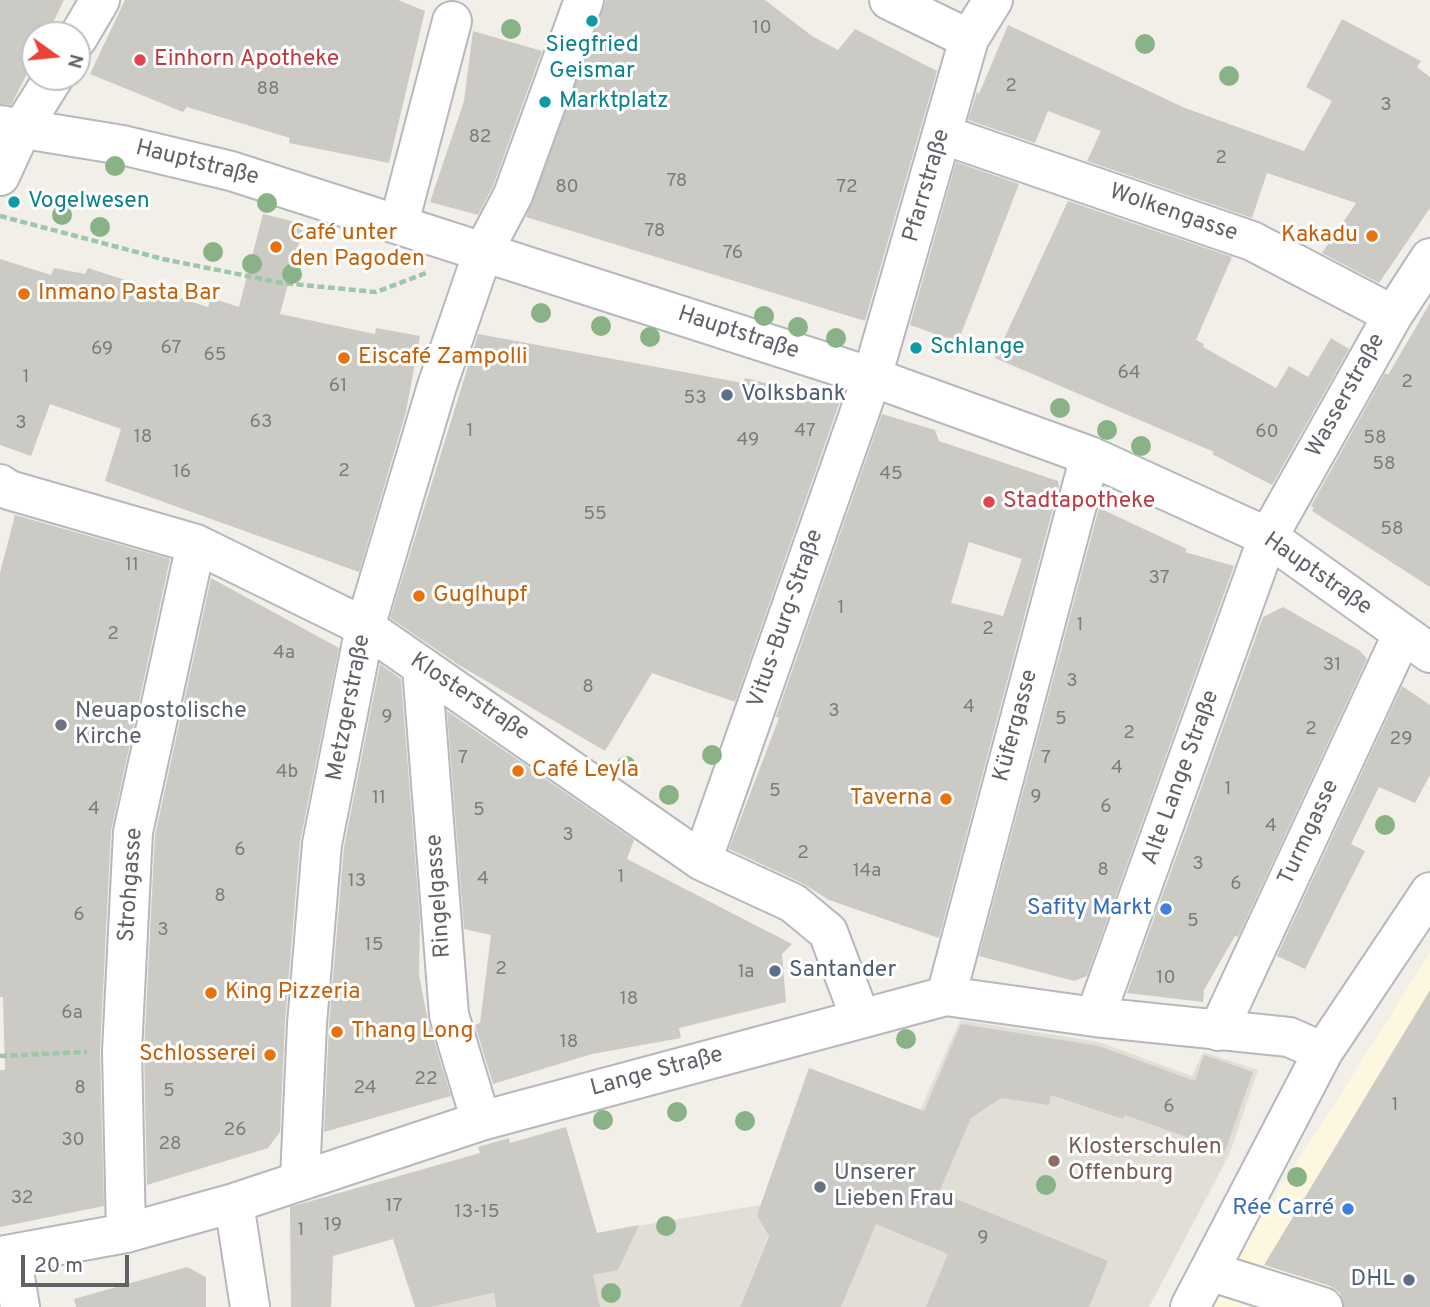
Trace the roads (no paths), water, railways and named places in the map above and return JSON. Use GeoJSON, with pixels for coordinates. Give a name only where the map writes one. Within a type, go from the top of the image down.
{"type":"FeatureCollection","features":[{"type":"Feature","properties":{"kind":"street"},"geometry":{"type":"LineString","coordinates":[[88,21],[100,0]]}},
{"type":"Feature","properties":{"kind":"street","name":"Metzgerstraße"},"geometry":{"type":"LineString","coordinates":[[300,1179],[307,1024],[322,844],[365,627],[437,386],[483,252],[513,195],[584,0]]}},
{"type":"Feature","properties":{"kind":"street"},"geometry":{"type":"LineString","coordinates":[[889,0],[969,39]]}},
{"type":"Feature","properties":{"kind":"street","name":"Pfarrstraße"},"geometry":{"type":"LineString","coordinates":[[872,377],[944,135],[969,39],[993,0]]}},
{"type":"Feature","properties":{"kind":"street"},"geometry":{"type":"LineString","coordinates":[[399,223],[452,21]]}},
{"type":"Feature","properties":{"kind":"street"},"geometry":{"type":"LineString","coordinates":[[0,176],[11,127],[42,91]]}},
{"type":"Feature","properties":{"kind":"street","name":"Hauptstraße"},"geometry":{"type":"LineString","coordinates":[[11,127],[122,145],[231,171],[872,377],[1090,456],[1268,537],[1416,644]]}},
{"type":"Feature","properties":{"kind":"street","name":"Wolkengasse"},"geometry":{"type":"LineString","coordinates":[[944,135],[1252,241],[1393,315]]}},
{"type":"Feature","properties":{"kind":"street","name":"Wasserstraße"},"geometry":{"type":"LineString","coordinates":[[1268,537],[1393,315],[1430,257]]}},
{"type":"Feature","properties":{"kind":"street","name":"Vitus-Burg-Straße"},"geometry":{"type":"LineString","coordinates":[[702,860],[872,377]]}},
{"type":"Feature","properties":{"kind":"street","name":"Küfergasse"},"geometry":{"type":"LineString","coordinates":[[946,996],[1090,456]]}},
{"type":"Feature","properties":{"kind":"street","name":"Klosterstraße"},"geometry":{"type":"LineString","coordinates":[[3,493],[197,544],[365,627],[702,860],[793,903],[828,932],[860,1017]]}},
{"type":"Feature","properties":{"kind":"street","name":"Alte Lange Straße"},"geometry":{"type":"LineString","coordinates":[[1095,1017],[1268,537]]}},
{"type":"Feature","properties":{"kind":"street","name":"Strohgasse"},"geometry":{"type":"LineString","coordinates":[[126,1233],[122,1051],[133,832],[197,544]]}},
{"type":"Feature","properties":{"kind":"street","name":"Turmgasse"},"geometry":{"type":"LineString","coordinates":[[1218,1031],[1416,644]]}},
{"type":"Feature","properties":{"kind":"street","name":"Ringelgasse"},"geometry":{"type":"LineString","coordinates":[[422,667],[449,1015],[481,1121]]}},
{"type":"Feature","properties":{"kind":"street"},"geometry":{"type":"LineString","coordinates":[[1190,1307],[1323,1052],[1430,892]]}},
{"type":"Feature","properties":{"kind":"street","name":"Lange Straße"},"geometry":{"type":"LineString","coordinates":[[5,1255],[126,1233],[234,1203],[481,1121],[946,996],[1095,1017],[1289,1037],[1323,1052]]}},
{"type":"Feature","properties":{"kind":"street"},"geometry":{"type":"LineString","coordinates":[[234,1203],[250,1307]]}},
{"type":"Feature","properties":{"kind":"street"},"geometry":{"type":"LineString","coordinates":[[5,1255],[20,1307]]}},
{"type":"Feature","properties":{"kind":"street"},"geometry":{"type":"LineString","coordinates":[[1209,1271],[1324,1307]]}},
{"type":"Feature","properties":{"kind":"place","name":"Siegfried Geismar"},"geometry":{"type":"Point","coordinates":[592,21]}},
{"type":"Feature","properties":{"kind":"place","name":"Einhorn Apotheke"},"geometry":{"type":"Point","coordinates":[140,60]}},
{"type":"Feature","properties":{"kind":"place","name":"Marktplatz"},"geometry":{"type":"Point","coordinates":[545,102]}},
{"type":"Feature","properties":{"kind":"place","name":"Vogelwesen"},"geometry":{"type":"Point","coordinates":[14,202]}},
{"type":"Feature","properties":{"kind":"place","name":"Kakadu"},"geometry":{"type":"Point","coordinates":[1372,236]}},
{"type":"Feature","properties":{"kind":"place","name":"Café unter den Pagoden"},"geometry":{"type":"Point","coordinates":[276,247]}},
{"type":"Feature","properties":{"kind":"place","name":"Inmano Pasta Bar"},"geometry":{"type":"Point","coordinates":[24,294]}},
{"type":"Feature","properties":{"kind":"place","name":"Schlange"},"geometry":{"type":"Point","coordinates":[916,348]}},
{"type":"Feature","properties":{"kind":"place","name":"Eiscafé Zampolli"},"geometry":{"type":"Point","coordinates":[344,358]}},
{"type":"Feature","properties":{"kind":"place","name":"Volksbank"},"geometry":{"type":"Point","coordinates":[727,395]}},
{"type":"Feature","properties":{"kind":"place","name":"Stadtapotheke"},"geometry":{"type":"Point","coordinates":[989,502]}},
{"type":"Feature","properties":{"kind":"place","name":"Guglhupf"},"geometry":{"type":"Point","coordinates":[419,596]}},
{"type":"Feature","properties":{"kind":"place","name":"Neuapostolische Kirche"},"geometry":{"type":"Point","coordinates":[61,725]}},
{"type":"Feature","properties":{"kind":"place","name":"Café Leyla"},"geometry":{"type":"Point","coordinates":[518,771]}},
{"type":"Feature","properties":{"kind":"place","name":"Taverna"},"geometry":{"type":"Point","coordinates":[946,799]}},
{"type":"Feature","properties":{"kind":"place","name":"Safity Markt"},"geometry":{"type":"Point","coordinates":[1166,909]}},
{"type":"Feature","properties":{"kind":"place","name":"Santander"},"geometry":{"type":"Point","coordinates":[775,971]}},
{"type":"Feature","properties":{"kind":"place","name":"King Pizzeria"},"geometry":{"type":"Point","coordinates":[211,993]}},
{"type":"Feature","properties":{"kind":"place","name":"Thang Long"},"geometry":{"type":"Point","coordinates":[337,1032]}},
{"type":"Feature","properties":{"kind":"place","name":"Schlosserei"},"geometry":{"type":"Point","coordinates":[270,1055]}},
{"type":"Feature","properties":{"kind":"place","name":"Klosterschulen Offenburg"},"geometry":{"type":"Point","coordinates":[1054,1161]}},
{"type":"Feature","properties":{"kind":"place","name":"Unserer Lieben Frau"},"geometry":{"type":"Point","coordinates":[820,1187]}},
{"type":"Feature","properties":{"kind":"place","name":"Rée Carré"},"geometry":{"type":"Point","coordinates":[1348,1209]}},
{"type":"Feature","properties":{"kind":"place","name":"DHL"},"geometry":{"type":"Point","coordinates":[1409,1280]}}]}
